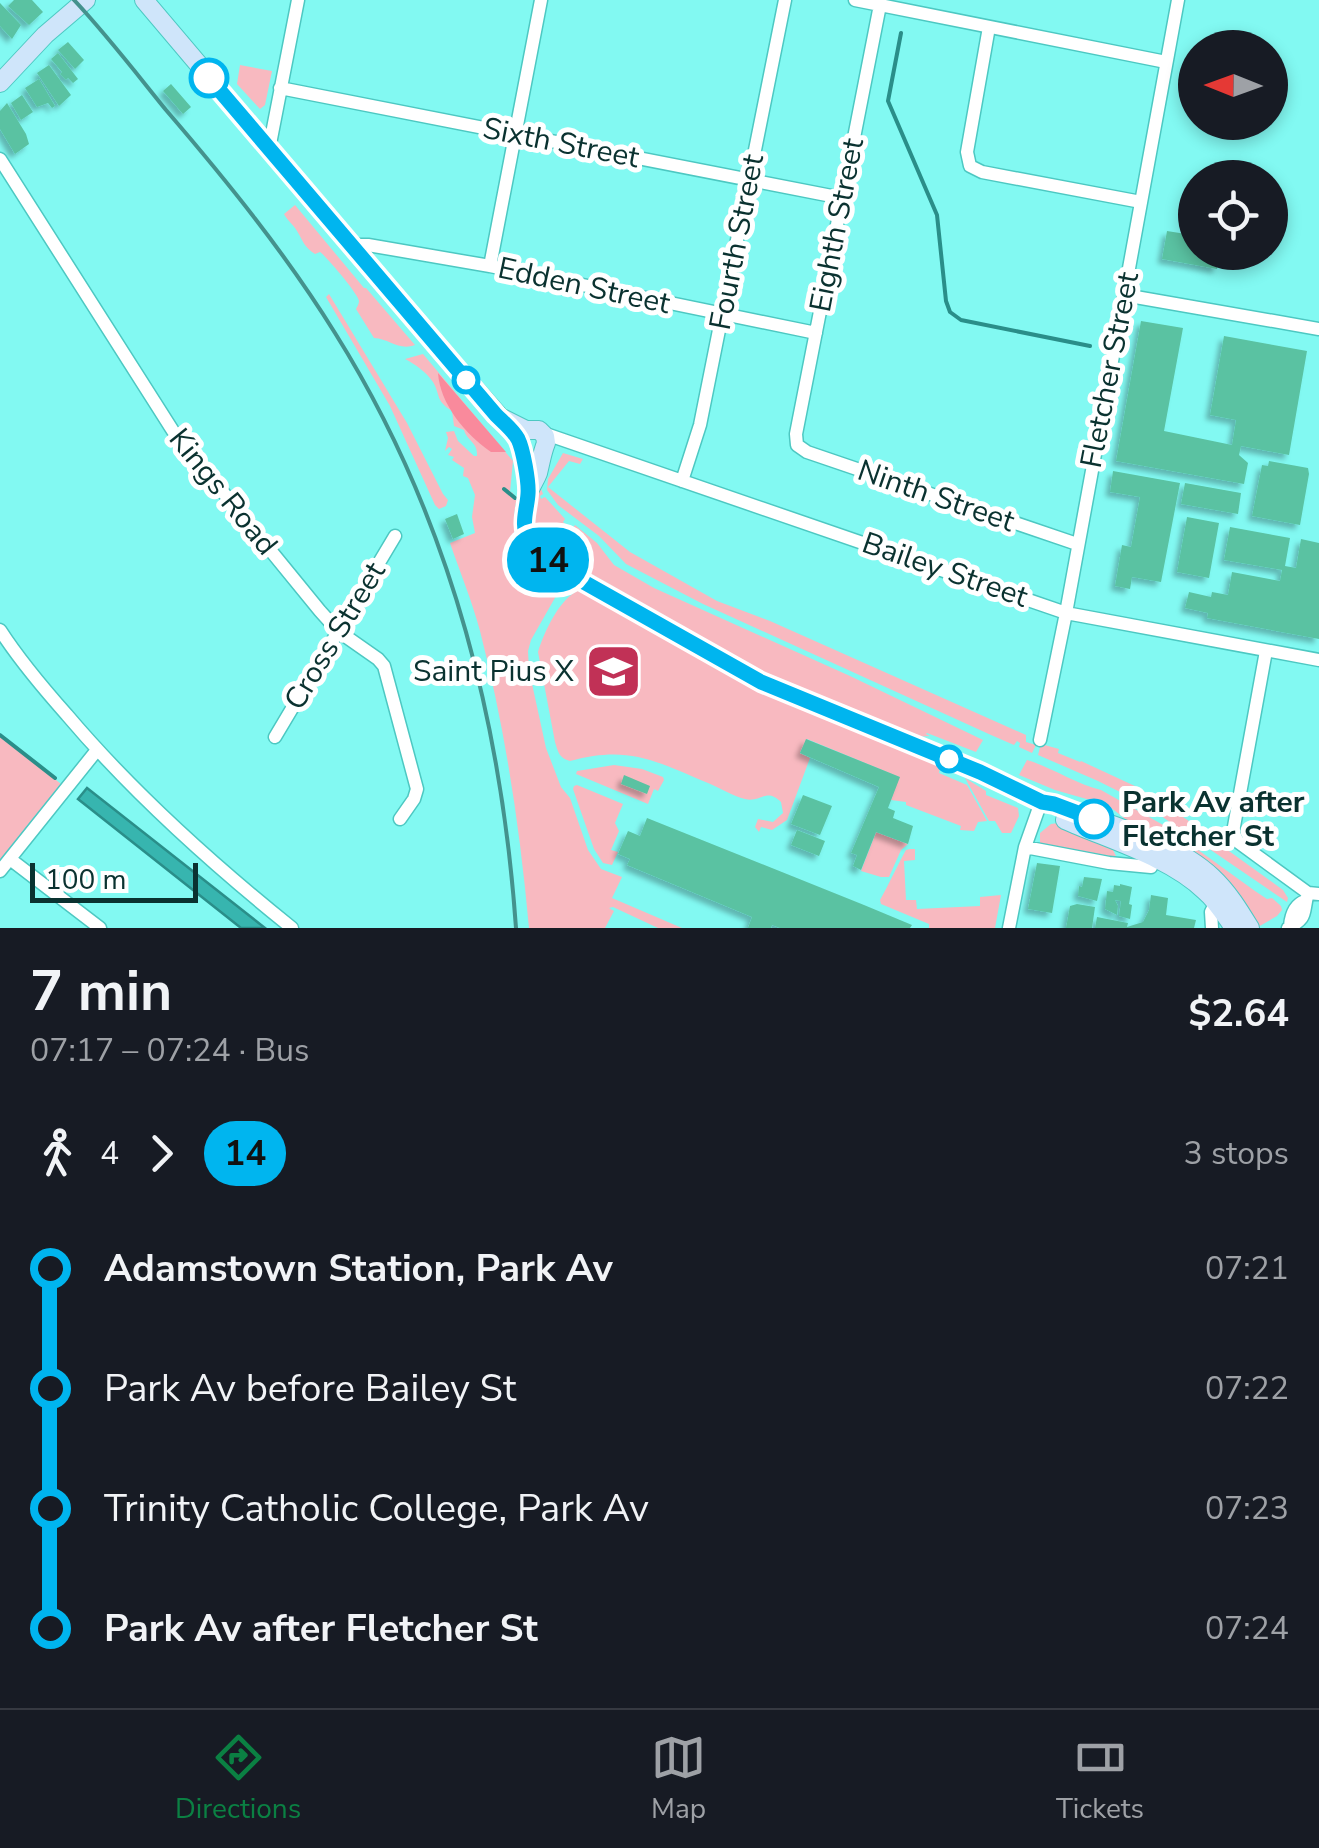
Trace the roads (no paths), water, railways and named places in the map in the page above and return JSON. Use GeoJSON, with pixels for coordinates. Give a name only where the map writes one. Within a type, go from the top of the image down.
{"type":"FeatureCollection","features":[{"type":"Feature","properties":{"kind":"main road"},"geometry":{"type":"LineString","coordinates":[[0,83],[45,35],[86,0]]}},
{"type":"Feature","properties":{"kind":"main road"},"geometry":{"type":"LineString","coordinates":[[144,0],[496,415],[532,442],[536,479],[529,490],[524,519],[528,540],[544,557],[761,682],[980,772],[1042,802],[1162,846],[1215,879],[1221,915]]}},
{"type":"Feature","properties":{"kind":"main road"},"geometry":{"type":"LineString","coordinates":[[1042,802],[1047,811],[1187,876],[1221,915],[1250,928]]}},
{"type":"Feature","properties":{"kind":"street"},"geometry":{"type":"LineString","coordinates":[[269,149],[298,0]]}},
{"type":"Feature","properties":{"kind":"street"},"geometry":{"type":"LineString","coordinates":[[490,266],[541,0]]}},
{"type":"Feature","properties":{"kind":"street","name":"Fourth Street"},"geometry":{"type":"LineString","coordinates":[[682,482],[700,425],[785,0]]}},
{"type":"Feature","properties":{"kind":"street"},"geometry":{"type":"LineString","coordinates":[[856,0],[1166,62]]}},
{"type":"Feature","properties":{"kind":"street","name":"Fletcher Street"},"geometry":{"type":"LineString","coordinates":[[1040,740],[1178,0]]}},
{"type":"Feature","properties":{"kind":"street","name":"Eighth Street"},"geometry":{"type":"LineString","coordinates":[[797,445],[796,434],[880,5]]}},
{"type":"Feature","properties":{"kind":"street"},"geometry":{"type":"LineString","coordinates":[[989,27],[967,152],[970,166],[982,172],[1141,202]]}},
{"type":"Feature","properties":{"kind":"street","name":"Sixth Street"},"geometry":{"type":"LineString","coordinates":[[280,88],[842,198]]}},
{"type":"Feature","properties":{"kind":"street","name":"Kings Road"},"geometry":{"type":"LineString","coordinates":[[0,158],[172,431],[338,631],[378,659],[386,670],[417,789],[400,819]]}},
{"type":"Feature","properties":{"kind":"street","name":"Edden Street"},"geometry":{"type":"LineString","coordinates":[[352,244],[490,266],[816,333]]}},
{"type":"Feature","properties":{"kind":"street"},"geometry":{"type":"LineString","coordinates":[[1124,295],[1319,329]]}},
{"type":"Feature","properties":{"kind":"street","name":"Bailey Street"},"geometry":{"type":"LineString","coordinates":[[532,442],[579,446],[1066,613],[1319,660]]}},
{"type":"Feature","properties":{"kind":"street","name":"Ninth Street"},"geometry":{"type":"LineString","coordinates":[[797,445],[807,452],[1077,544]]}},
{"type":"Feature","properties":{"kind":"street","name":"Cross Street"},"geometry":{"type":"LineString","coordinates":[[275,736],[394,536]]}},
{"type":"Feature","properties":{"kind":"street"},"geometry":{"type":"LineString","coordinates":[[0,630],[97,750],[222,872],[292,928]]}},
{"type":"Feature","properties":{"kind":"street"},"geometry":{"type":"LineString","coordinates":[[1266,651],[1234,834],[1238,842],[1311,896],[1306,912],[1297,924],[1289,927]]}},
{"type":"Feature","properties":{"kind":"street"},"geometry":{"type":"LineString","coordinates":[[0,871],[97,750]]}},
{"type":"Feature","properties":{"kind":"street"},"geometry":{"type":"LineString","coordinates":[[1009,928],[1025,847],[1042,802]]}},
{"type":"Feature","properties":{"kind":"street"},"geometry":{"type":"LineString","coordinates":[[1025,847],[1150,868],[1155,859]]}},
{"type":"Feature","properties":{"kind":"street"},"geometry":{"type":"LineString","coordinates":[[10,859],[100,928]]}},
{"type":"Feature","properties":{"kind":"water"},"geometry":{"type":"Polygon","coordinates":[[[87,788],[265,928],[241,928],[78,799],[87,788]]]}},
{"type":"Feature","properties":{"kind":"waterway"},"geometry":{"type":"LineString","coordinates":[[901,33],[888,101],[937,215],[950,312],[961,320],[1090,346]]}},
{"type":"Feature","properties":{"kind":"waterway"},"geometry":{"type":"LineString","coordinates":[[504,489],[515,498]]}},
{"type":"Feature","properties":{"kind":"waterway"},"geometry":{"type":"LineString","coordinates":[[0,735],[55,778]]}},
{"type":"Feature","properties":{"kind":"railway"},"geometry":{"type":"LineString","coordinates":[[74,0],[233,191],[296,275],[375,402],[409,472],[438,545],[482,694],[509,849],[516,928]]}},
{"type":"Feature","properties":{"kind":"place","name":"Saint Pius X"},"geometry":{"type":"Point","coordinates":[613,671]}},
{"type":"Feature","properties":{"kind":"place","name":"Park Av after Fletcher St"},"geometry":{"type":"Point","coordinates":[1094,819]}}]}
